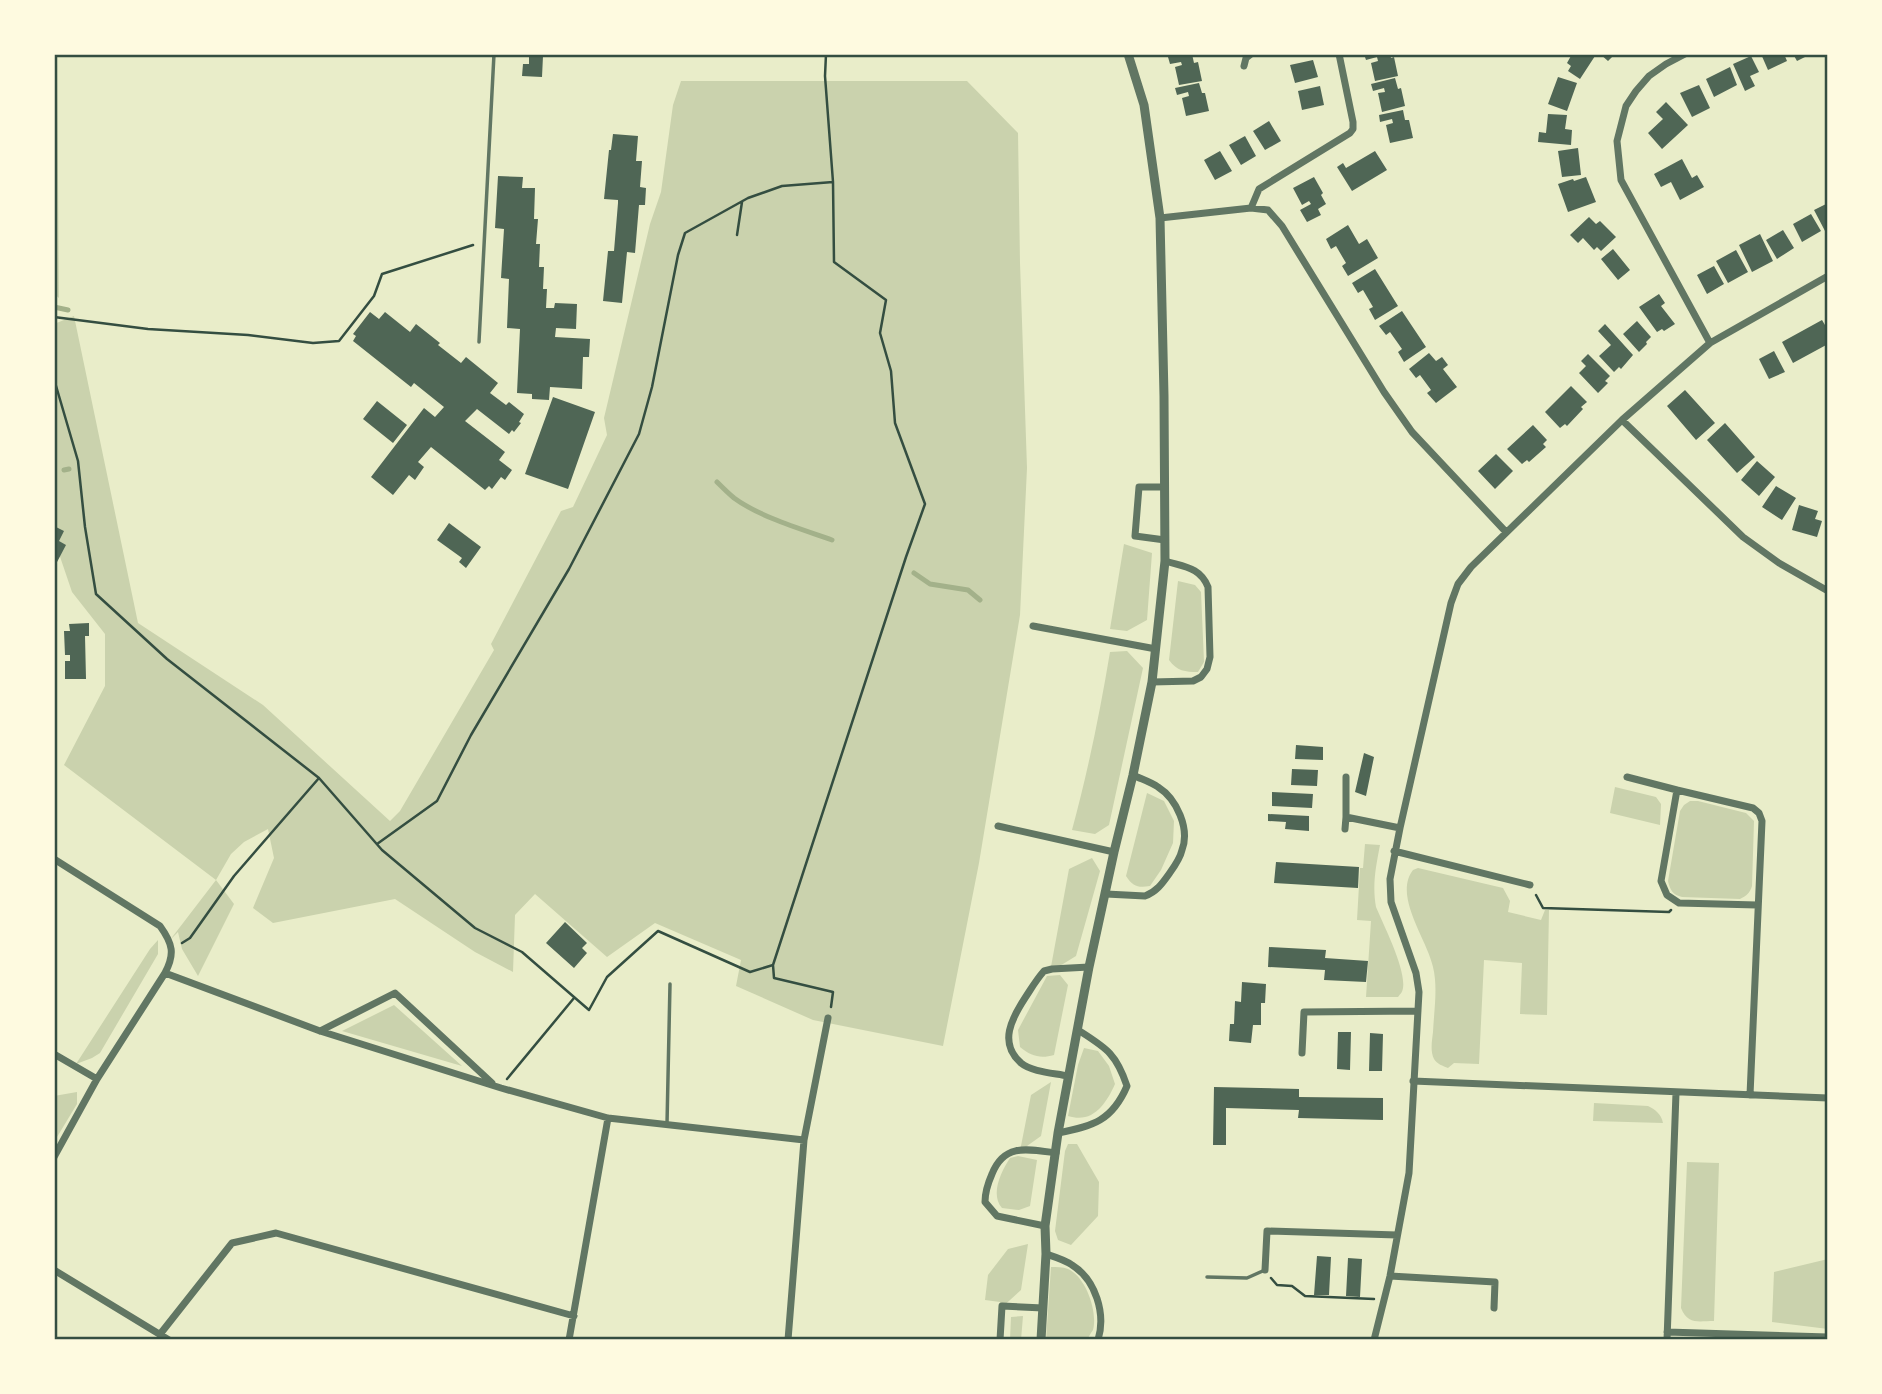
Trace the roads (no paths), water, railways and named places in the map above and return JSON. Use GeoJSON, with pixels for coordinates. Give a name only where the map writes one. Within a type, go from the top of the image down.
{"type":"FeatureCollection","features":[{"type":"Feature","properties":{"kind":"street"},"geometry":{"type":"LineString","coordinates":[[1041,1340],[1045,1226],[1058,1133],[1089,967],[1152,682],[1165,561],[1160,218],[1144,105],[1128,54]]}},
{"type":"Feature","properties":{"kind":"street"},"geometry":{"type":"LineString","coordinates":[[1244,66],[1246,58],[1251,54]]}},
{"type":"Feature","properties":{"kind":"street"},"geometry":{"type":"LineString","coordinates":[[1251,208],[1259,190],[1353,129],[1339,54]]}},
{"type":"Feature","properties":{"kind":"street"},"geometry":{"type":"LineString","coordinates":[[1685,54],[1649,76],[1626,106],[1617,141],[1620,180],[1710,343]]}},
{"type":"Feature","properties":{"kind":"street"},"geometry":{"type":"LineString","coordinates":[[1160,218],[1251,208],[1268,210],[1282,226],[1384,392],[1412,432],[1506,532]]}},
{"type":"Feature","properties":{"kind":"street"},"geometry":{"type":"LineString","coordinates":[[1374,1340],[1390,1276],[1409,1173],[1419,992],[1416,973],[1391,902],[1390,879],[1399,828],[1451,603],[1458,584],[1506,532],[1622,420],[1710,343],[1828,276]]}},
{"type":"Feature","properties":{"kind":"street"},"geometry":{"type":"LineString","coordinates":[[1622,420],[1743,537],[1779,564],[1827,590]]}},
{"type":"Feature","properties":{"kind":"street"},"geometry":{"type":"LineString","coordinates":[[1165,486],[1139,487],[1136,536],[1165,540]]}},
{"type":"Feature","properties":{"kind":"street"},"geometry":{"type":"LineString","coordinates":[[1152,682],[1193,681],[1201,677],[1207,669],[1210,657],[1208,587],[1204,578],[1198,571],[1165,561]]}},
{"type":"Feature","properties":{"kind":"street"},"geometry":{"type":"LineString","coordinates":[[1033,626],[1156,649]]}},
{"type":"Feature","properties":{"kind":"street"},"geometry":{"type":"LineString","coordinates":[[1106,894],[1150,895],[1174,867],[1183,849],[1185,836],[1173,801],[1160,788],[1133,775]]}},
{"type":"Feature","properties":{"kind":"street"},"geometry":{"type":"LineString","coordinates":[[1345,830],[1346,777]]}},
{"type":"Feature","properties":{"kind":"street"},"geometry":{"type":"LineString","coordinates":[[1627,778],[1753,808],[1759,813],[1762,821],[1750,1095]]}},
{"type":"Feature","properties":{"kind":"street"},"geometry":{"type":"LineString","coordinates":[[1677,790],[1661,881],[1667,895],[1679,903],[1757,905]]}},
{"type":"Feature","properties":{"kind":"street"},"geometry":{"type":"LineString","coordinates":[[1346,817],[1399,828]]}},
{"type":"Feature","properties":{"kind":"street"},"geometry":{"type":"LineString","coordinates":[[998,825],[1114,852]]}},
{"type":"Feature","properties":{"kind":"street"},"geometry":{"type":"LineString","coordinates":[[1394,851],[1530,885]]}},
{"type":"Feature","properties":{"kind":"street"},"geometry":{"type":"LineString","coordinates":[[54,859],[160,926],[172,949],[172,960],[165,973],[97,1079],[54,1157]]}},
{"type":"Feature","properties":{"kind":"street"},"geometry":{"type":"LineString","coordinates":[[1068,1076],[1022,1064],[1014,1055],[1009,1030],[1012,1018],[1044,971],[1089,967]]}},
{"type":"Feature","properties":{"kind":"street"},"geometry":{"type":"LineString","coordinates":[[165,973],[320,1031],[498,1087],[608,1118],[804,1140]]}},
{"type":"Feature","properties":{"kind":"street"},"geometry":{"type":"LineString","coordinates":[[320,1031],[395,993],[498,1087]]}},
{"type":"Feature","properties":{"kind":"street"},"geometry":{"type":"LineString","coordinates":[[1302,1053],[1304,1012],[1418,1011]]}},
{"type":"Feature","properties":{"kind":"street"},"geometry":{"type":"LineString","coordinates":[[788,1340],[804,1140],[828,1018]]}},
{"type":"Feature","properties":{"kind":"street"},"geometry":{"type":"LineString","coordinates":[[1058,1133],[1090,1126],[1098,1121],[1121,1101],[1127,1086],[1120,1066],[1107,1048],[1078,1030]]}},
{"type":"Feature","properties":{"kind":"street"},"geometry":{"type":"LineString","coordinates":[[54,1054],[97,1079]]}},
{"type":"Feature","properties":{"kind":"street"},"geometry":{"type":"LineString","coordinates":[[1413,1082],[1828,1098]]}},
{"type":"Feature","properties":{"kind":"street"},"geometry":{"type":"LineString","coordinates":[[1676,1093],[1667,1336],[1828,1337]]}},
{"type":"Feature","properties":{"kind":"street"},"geometry":{"type":"LineString","coordinates":[[569,1340],[608,1118]]}},
{"type":"Feature","properties":{"kind":"street"},"geometry":{"type":"LineString","coordinates":[[1045,1226],[997,1216],[985,1202],[985,1191],[995,1165],[1003,1156],[1025,1149],[1056,1153]]}},
{"type":"Feature","properties":{"kind":"street"},"geometry":{"type":"LineString","coordinates":[[1265,1270],[1267,1231],[1397,1235]]}},
{"type":"Feature","properties":{"kind":"street"},"geometry":{"type":"LineString","coordinates":[[161,1334],[232,1243],[276,1233],[574,1317]]}},
{"type":"Feature","properties":{"kind":"street"},"geometry":{"type":"LineString","coordinates":[[1046,1254],[1074,1266],[1099,1299],[1102,1326],[1098,1340]]}},
{"type":"Feature","properties":{"kind":"street"},"geometry":{"type":"LineString","coordinates":[[54,1270],[169,1340]]}},
{"type":"Feature","properties":{"kind":"street"},"geometry":{"type":"LineString","coordinates":[[1390,1276],[1495,1282],[1494,1308]]}},
{"type":"Feature","properties":{"kind":"street"},"geometry":{"type":"LineString","coordinates":[[1000,1340],[1002,1306],[1043,1308]]}},
{"type":"Feature","properties":{"kind":"lane"},"geometry":{"type":"LineString","coordinates":[[479,342],[494,54]]}},
{"type":"Feature","properties":{"kind":"lane"},"geometry":{"type":"LineString","coordinates":[[667,1126],[670,984]]}},
{"type":"Feature","properties":{"kind":"lane"},"geometry":{"type":"LineString","coordinates":[[1207,1277],[1247,1278],[1265,1270]]}},
{"type":"Feature","properties":{"kind":"waterway"},"geometry":{"type":"LineString","coordinates":[[54,307],[68,310]]}},
{"type":"Feature","properties":{"kind":"waterway"},"geometry":{"type":"LineString","coordinates":[[64,470],[69,469]]}},
{"type":"Feature","properties":{"kind":"waterway"},"geometry":{"type":"LineString","coordinates":[[717,482],[744,505],[781,522],[832,540]]}},
{"type":"Feature","properties":{"kind":"waterway"},"geometry":{"type":"LineString","coordinates":[[914,573],[930,584],[968,590],[980,600]]}}]}
